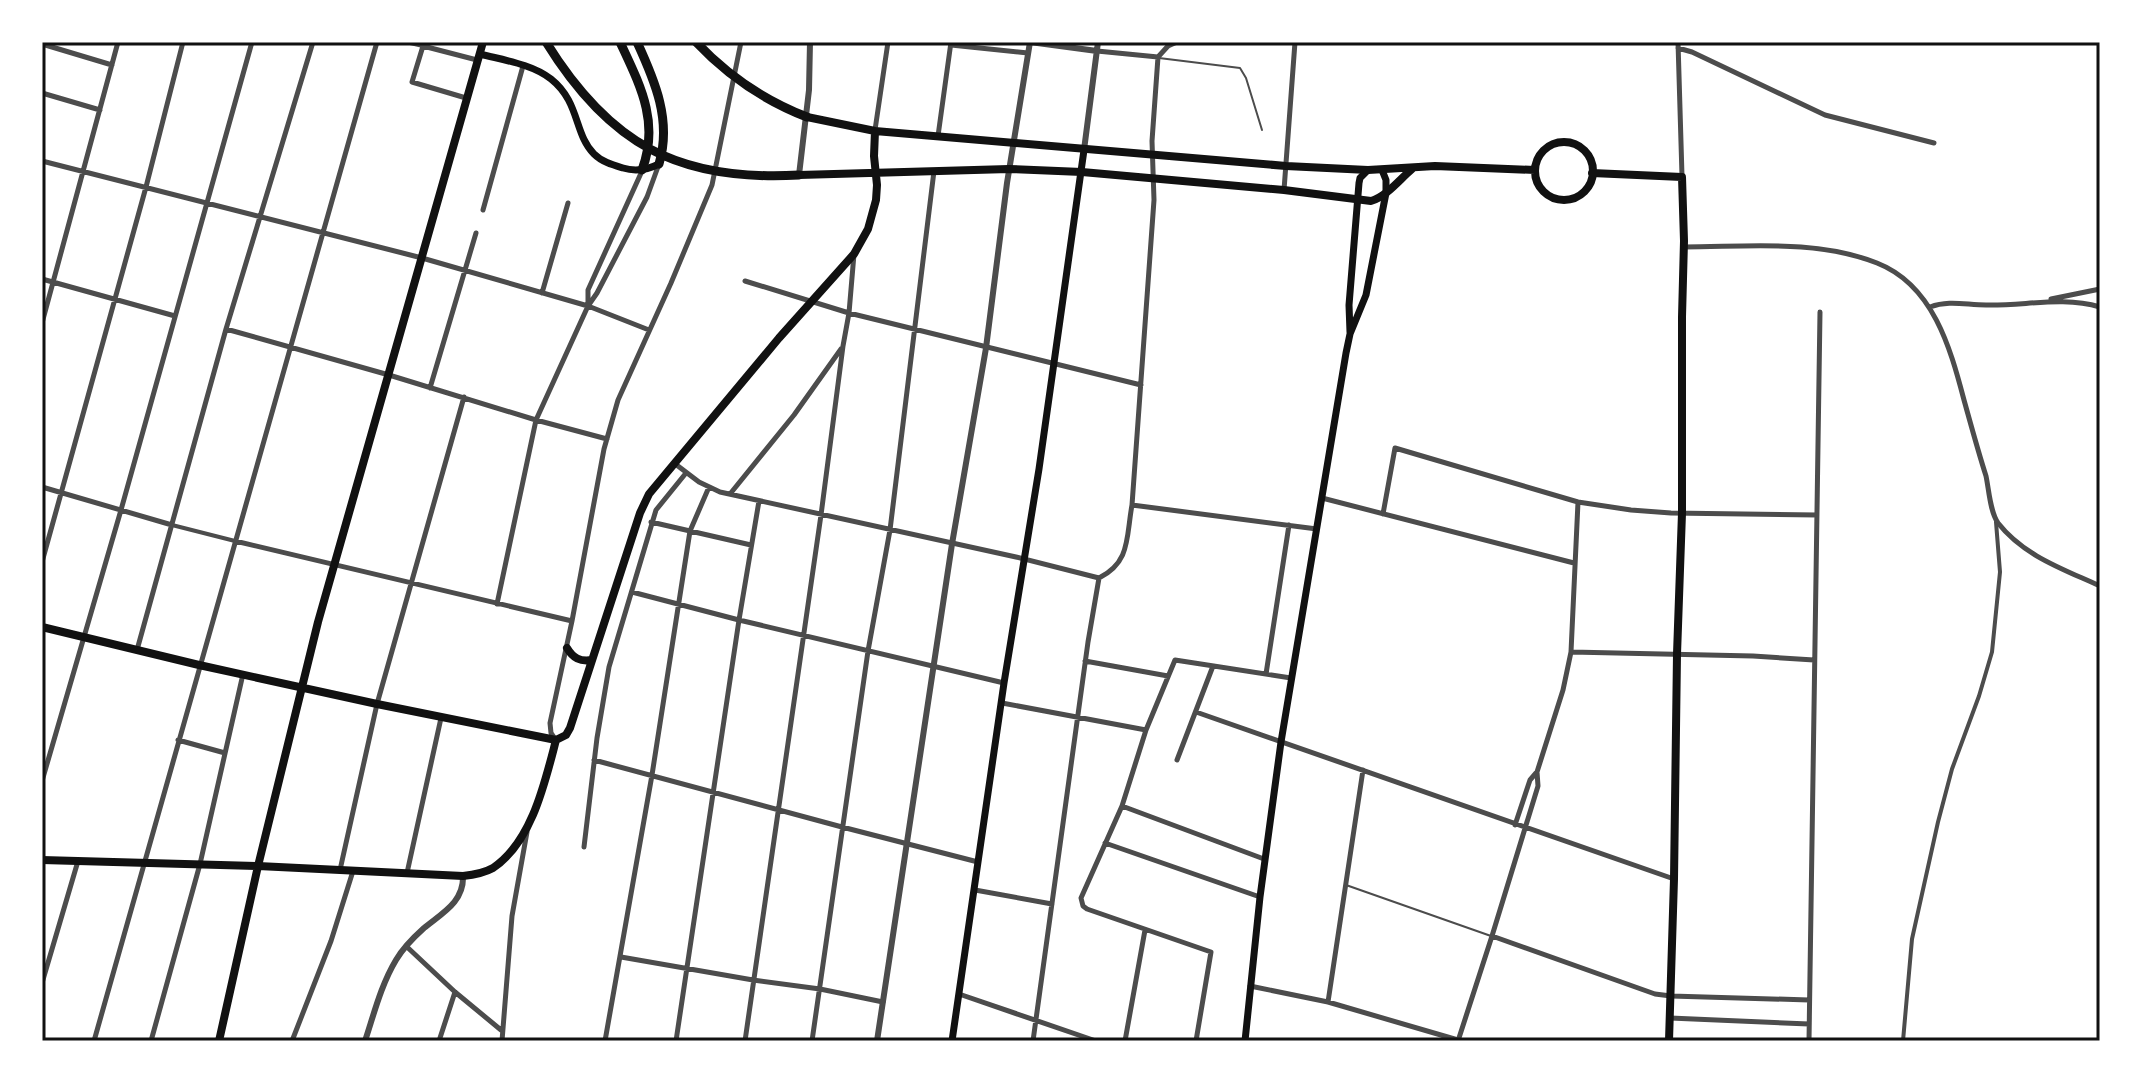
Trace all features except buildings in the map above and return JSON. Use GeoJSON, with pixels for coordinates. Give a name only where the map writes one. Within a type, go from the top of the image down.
{"type":"FeatureCollection","features":[{"type":"Feature","properties":{"kind":"highway"},"geometry":{"type":"LineString","coordinates":[[546,42],[588,100],[619,128],[646,146],[688,165],[710,171],[732,175],[799,175]]}},
{"type":"Feature","properties":{"kind":"highway"},"geometry":{"type":"LineString","coordinates":[[620,42],[642,92],[650,124],[648,153],[642,170]]}},
{"type":"Feature","properties":{"kind":"highway"},"geometry":{"type":"LineString","coordinates":[[637,42],[655,83],[663,116],[664,141],[659,164]]}},
{"type":"Feature","properties":{"kind":"highway"},"geometry":{"type":"LineString","coordinates":[[696,42],[747,87],[803,115]]}},
{"type":"Feature","properties":{"kind":"main road"},"geometry":{"type":"LineString","coordinates":[[219,1041],[302,687],[483,42]]}},
{"type":"Feature","properties":{"kind":"main road"},"geometry":{"type":"LineString","coordinates":[[479,57],[523,66],[551,79],[574,108],[587,143],[596,156],[625,168],[642,170],[659,164]]}},
{"type":"Feature","properties":{"kind":"main road"},"geometry":{"type":"LineString","coordinates":[[803,115],[875,131],[1152,156],[1368,170],[1435,166],[1535,170]]}},
{"type":"Feature","properties":{"kind":"main road"},"geometry":{"type":"LineString","coordinates":[[42,627],[441,718],[556,740],[566,735],[649,494],[854,254],[873,216],[877,193],[875,131]]}},
{"type":"Feature","properties":{"kind":"main road"},"geometry":{"type":"LineString","coordinates":[[1563,142],[1580,147],[1587,154],[1592,173],[1580,195],[1563,200],[1546,194],[1540,187],[1535,170],[1536,162],[1546,148],[1563,142]]}},
{"type":"Feature","properties":{"kind":"main road"},"geometry":{"type":"LineString","coordinates":[[952,1041],[1084,150]]}},
{"type":"Feature","properties":{"kind":"main road"},"geometry":{"type":"LineString","coordinates":[[799,175],[1009,169],[1082,172],[1371,201],[1386,193],[1413,168]]}},
{"type":"Feature","properties":{"kind":"main road"},"geometry":{"type":"LineString","coordinates":[[1245,1041],[1264,859],[1281,742],[1350,334],[1349,305],[1360,178],[1368,170]]}},
{"type":"Feature","properties":{"kind":"main road"},"geometry":{"type":"LineString","coordinates":[[1350,334],[1366,295],[1386,193],[1382,170]]}},
{"type":"Feature","properties":{"kind":"main road"},"geometry":{"type":"LineString","coordinates":[[1592,173],[1682,177],[1682,513],[1669,1041]]}},
{"type":"Feature","properties":{"kind":"main road"},"geometry":{"type":"LineString","coordinates":[[567,648],[574,658],[592,660]]}},
{"type":"Feature","properties":{"kind":"main road"},"geometry":{"type":"LineString","coordinates":[[42,860],[463,876],[478,874],[492,869],[507,855],[528,823],[539,800],[556,740]]}},
{"type":"Feature","properties":{"kind":"street"},"geometry":{"type":"LineString","coordinates":[[42,323],[118,42]]}},
{"type":"Feature","properties":{"kind":"street"},"geometry":{"type":"LineString","coordinates":[[42,562],[183,42]]}},
{"type":"Feature","properties":{"kind":"street"},"geometry":{"type":"LineString","coordinates":[[42,781],[252,42]]}},
{"type":"Feature","properties":{"kind":"street"},"geometry":{"type":"LineString","coordinates":[[137,650],[226,329],[313,42]]}},
{"type":"Feature","properties":{"kind":"street"},"geometry":{"type":"LineString","coordinates":[[94,1041],[377,42]]}},
{"type":"Feature","properties":{"kind":"street"},"geometry":{"type":"LineString","coordinates":[[406,42],[479,57]]}},
{"type":"Feature","properties":{"kind":"street"},"geometry":{"type":"LineString","coordinates":[[556,740],[550,723],[607,439],[618,400],[712,185],[741,42]]}},
{"type":"Feature","properties":{"kind":"street"},"geometry":{"type":"LineString","coordinates":[[799,175],[803,115],[809,90],[810,42]]}},
{"type":"Feature","properties":{"kind":"street"},"geometry":{"type":"LineString","coordinates":[[875,131],[888,42]]}},
{"type":"Feature","properties":{"kind":"street"},"geometry":{"type":"LineString","coordinates":[[877,1041],[952,544],[986,348],[1009,169],[1030,42],[1158,57]]}},
{"type":"Feature","properties":{"kind":"street"},"geometry":{"type":"LineString","coordinates":[[1084,150],[1098,42]]}},
{"type":"Feature","properties":{"kind":"street"},"geometry":{"type":"LineString","coordinates":[[674,463],[709,487],[730,494],[1099,578],[1113,571],[1121,562],[1124,552],[1132,505],[1154,200],[1152,156],[1158,57],[1168,46],[1177,42]]}},
{"type":"Feature","properties":{"kind":"street"},"geometry":{"type":"LineString","coordinates":[[1284,190],[1295,42]]}},
{"type":"Feature","properties":{"kind":"street"},"geometry":{"type":"LineString","coordinates":[[938,138],[951,43],[1028,53]]}},
{"type":"Feature","properties":{"kind":"street"},"geometry":{"type":"LineString","coordinates":[[42,44],[112,65]]}},
{"type":"Feature","properties":{"kind":"street"},"geometry":{"type":"LineString","coordinates":[[1682,177],[1678,45],[1825,115],[1934,143]]}},
{"type":"Feature","properties":{"kind":"street"},"geometry":{"type":"LineString","coordinates":[[423,46],[412,82],[467,98]]}},
{"type":"Feature","properties":{"kind":"street"},"geometry":{"type":"LineString","coordinates":[[483,210],[523,66]]}},
{"type":"Feature","properties":{"kind":"street"},"geometry":{"type":"LineString","coordinates":[[42,93],[100,110]]}},
{"type":"Feature","properties":{"kind":"street"},"geometry":{"type":"LineString","coordinates":[[42,161],[422,258],[588,306],[649,330]]}},
{"type":"Feature","properties":{"kind":"street"},"geometry":{"type":"LineString","coordinates":[[497,604],[536,420],[588,306],[647,197],[659,164]]}},
{"type":"Feature","properties":{"kind":"street"},"geometry":{"type":"LineString","coordinates":[[588,306],[588,290],[642,170]]}},
{"type":"Feature","properties":{"kind":"street"},"geometry":{"type":"LineString","coordinates":[[812,1041],[868,651],[890,530],[934,170]]}},
{"type":"Feature","properties":{"kind":"street"},"geometry":{"type":"LineString","coordinates":[[542,293],[568,203]]}},
{"type":"Feature","properties":{"kind":"street"},"geometry":{"type":"LineString","coordinates":[[430,388],[476,233]]}},
{"type":"Feature","properties":{"kind":"street"},"geometry":{"type":"LineString","coordinates":[[1684,247],[1824,249],[1854,255],[1885,266],[1901,276],[1930,307],[1943,332],[1989,488],[2000,572],[1992,652],[1952,769],[1938,822],[1912,939],[1903,1041]]}},
{"type":"Feature","properties":{"kind":"street"},"geometry":{"type":"LineString","coordinates":[[745,1041],[849,313],[854,254]]}},
{"type":"Feature","properties":{"kind":"street"},"geometry":{"type":"LineString","coordinates":[[42,279],[175,316]]}},
{"type":"Feature","properties":{"kind":"street"},"geometry":{"type":"LineString","coordinates":[[745,281],[849,313],[1141,385]]}},
{"type":"Feature","properties":{"kind":"street"},"geometry":{"type":"LineString","coordinates":[[1930,307],[1944,302],[1985,306],[2043,301],[2100,289]]}},
{"type":"Feature","properties":{"kind":"street"},"geometry":{"type":"LineString","coordinates":[[2043,301],[2100,307]]}},
{"type":"Feature","properties":{"kind":"street"},"geometry":{"type":"LineString","coordinates":[[1809,1041],[1820,312]]}},
{"type":"Feature","properties":{"kind":"street"},"geometry":{"type":"LineString","coordinates":[[226,329],[607,439]]}},
{"type":"Feature","properties":{"kind":"street"},"geometry":{"type":"LineString","coordinates":[[730,494],[794,415],[843,346]]}},
{"type":"Feature","properties":{"kind":"street"},"geometry":{"type":"LineString","coordinates":[[339,871],[377,704],[464,397]]}},
{"type":"Feature","properties":{"kind":"street"},"geometry":{"type":"LineString","coordinates":[[1383,514],[1395,448],[1578,502],[1682,513],[1817,515]]}},
{"type":"Feature","properties":{"kind":"street"},"geometry":{"type":"LineString","coordinates":[[584,847],[609,667],[651,522],[659,505],[686,473]]}},
{"type":"Feature","properties":{"kind":"street"},"geometry":{"type":"LineString","coordinates":[[42,487],[235,541],[572,621]]}},
{"type":"Feature","properties":{"kind":"street"},"geometry":{"type":"LineString","coordinates":[[605,1041],[652,775],[690,531],[709,487]]}},
{"type":"Feature","properties":{"kind":"street"},"geometry":{"type":"LineString","coordinates":[[1322,498],[1574,563]]}},
{"type":"Feature","properties":{"kind":"street"},"geometry":{"type":"LineString","coordinates":[[676,1041],[759,501]]}},
{"type":"Feature","properties":{"kind":"street"},"geometry":{"type":"LineString","coordinates":[[1250,986],[1328,1002],[1459,1041],[1538,786],[1537,772],[1563,690],[1571,652],[1578,502]]}},
{"type":"Feature","properties":{"kind":"street"},"geometry":{"type":"LineString","coordinates":[[1132,505],[1317,529]]}},
{"type":"Feature","properties":{"kind":"street"},"geometry":{"type":"LineString","coordinates":[[1995,519],[2017,543],[2042,560],[2100,586]]}},
{"type":"Feature","properties":{"kind":"street"},"geometry":{"type":"LineString","coordinates":[[651,522],[751,545]]}},
{"type":"Feature","properties":{"kind":"street"},"geometry":{"type":"LineString","coordinates":[[1266,674],[1289,525]]}},
{"type":"Feature","properties":{"kind":"street"},"geometry":{"type":"LineString","coordinates":[[1033,1041],[1099,578]]}},
{"type":"Feature","properties":{"kind":"street"},"geometry":{"type":"LineString","coordinates":[[632,592],[1004,683]]}},
{"type":"Feature","properties":{"kind":"street"},"geometry":{"type":"LineString","coordinates":[[1571,652],[1814,660]]}},
{"type":"Feature","properties":{"kind":"street"},"geometry":{"type":"LineString","coordinates":[[1196,1041],[1211,952],[1083,906],[1081,898],[1122,806],[1146,730],[1175,660],[1291,678]]}},
{"type":"Feature","properties":{"kind":"street"},"geometry":{"type":"LineString","coordinates":[[1085,661],[1168,676]]}},
{"type":"Feature","properties":{"kind":"street"},"geometry":{"type":"LineString","coordinates":[[1177,760],[1213,666]]}},
{"type":"Feature","properties":{"kind":"street"},"geometry":{"type":"LineString","coordinates":[[151,1041],[200,864],[243,674]]}},
{"type":"Feature","properties":{"kind":"street"},"geometry":{"type":"LineString","coordinates":[[1002,703],[1146,730]]}},
{"type":"Feature","properties":{"kind":"street"},"geometry":{"type":"LineString","coordinates":[[1196,712],[1674,879]]}},
{"type":"Feature","properties":{"kind":"street"},"geometry":{"type":"LineString","coordinates":[[407,873],[441,718]]}},
{"type":"Feature","properties":{"kind":"street"},"geometry":{"type":"LineString","coordinates":[[178,740],[225,753]]}},
{"type":"Feature","properties":{"kind":"street"},"geometry":{"type":"LineString","coordinates":[[594,760],[978,862]]}},
{"type":"Feature","properties":{"kind":"street"},"geometry":{"type":"LineString","coordinates":[[1328,1002],[1363,770]]}},
{"type":"Feature","properties":{"kind":"street"},"geometry":{"type":"LineString","coordinates":[[1515,825],[1530,780],[1537,772]]}},
{"type":"Feature","properties":{"kind":"street"},"geometry":{"type":"LineString","coordinates":[[1122,806],[1264,859]]}},
{"type":"Feature","properties":{"kind":"street"},"geometry":{"type":"LineString","coordinates":[[502,1041],[512,916],[528,823]]}},
{"type":"Feature","properties":{"kind":"street"},"geometry":{"type":"LineString","coordinates":[[1105,843],[1260,897]]}},
{"type":"Feature","properties":{"kind":"street"},"geometry":{"type":"LineString","coordinates":[[42,983],[78,861]]}},
{"type":"Feature","properties":{"kind":"street"},"geometry":{"type":"LineString","coordinates":[[292,1041],[331,941],[353,871]]}},
{"type":"Feature","properties":{"kind":"street"},"geometry":{"type":"LineString","coordinates":[[365,1041],[397,958],[422,929],[460,897],[463,876]]}},
{"type":"Feature","properties":{"kind":"street"},"geometry":{"type":"LineString","coordinates":[[975,890],[1053,904]]}},
{"type":"Feature","properties":{"kind":"street"},"geometry":{"type":"LineString","coordinates":[[1125,1041],[1145,930]]}},
{"type":"Feature","properties":{"kind":"street"},"geometry":{"type":"LineString","coordinates":[[1492,936],[1655,994],[1809,1000]]}},
{"type":"Feature","properties":{"kind":"street"},"geometry":{"type":"LineString","coordinates":[[406,946],[502,1031]]}},
{"type":"Feature","properties":{"kind":"street"},"geometry":{"type":"LineString","coordinates":[[621,957],[883,1002]]}},
{"type":"Feature","properties":{"kind":"street"},"geometry":{"type":"LineString","coordinates":[[439,1041],[455,992]]}},
{"type":"Feature","properties":{"kind":"street"},"geometry":{"type":"LineString","coordinates":[[959,994],[1096,1041]]}},
{"type":"Feature","properties":{"kind":"street"},"geometry":{"type":"LineString","coordinates":[[1670,1018],[1809,1024]]}},
{"type":"Feature","properties":{"kind":"lane"},"geometry":{"type":"LineString","coordinates":[[1158,57],[1240,68],[1262,130]]}},
{"type":"Feature","properties":{"kind":"lane"},"geometry":{"type":"LineString","coordinates":[[1346,885],[1492,936]]}}]}
